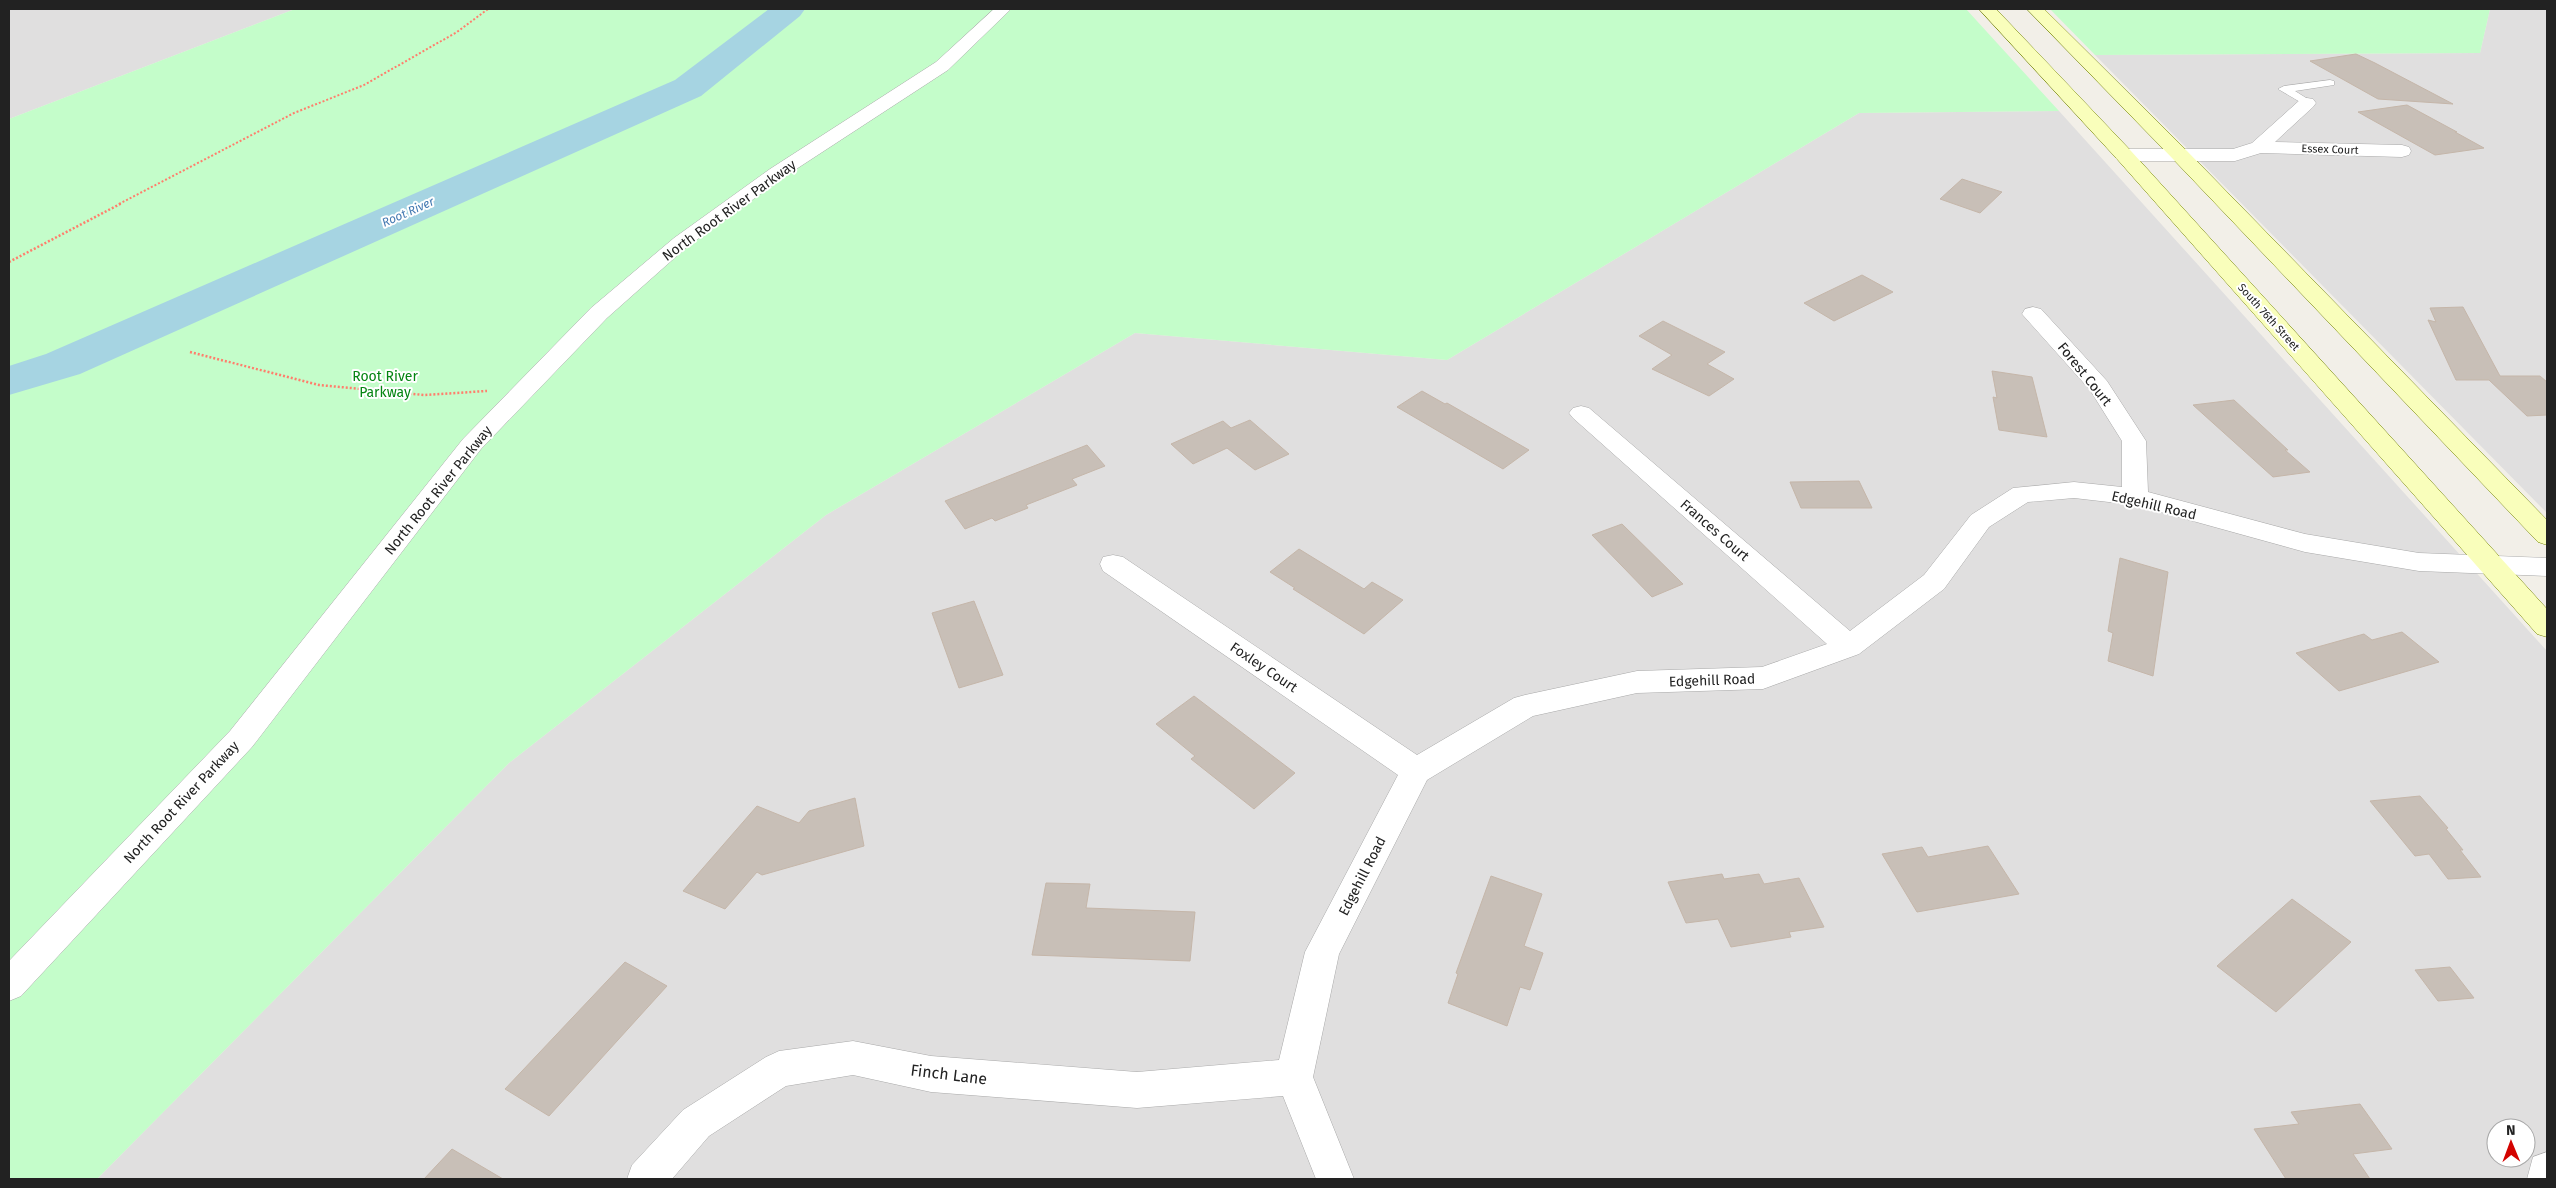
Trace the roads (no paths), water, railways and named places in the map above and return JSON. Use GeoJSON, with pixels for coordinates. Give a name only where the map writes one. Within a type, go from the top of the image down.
{"type":"FeatureCollection","features":[{"type":"Feature","properties":{"kind":"main road","name":"South 76th Street"},"geometry":{"type":"LineString","coordinates":[[1987,9],[2124,155],[2547,627]]}},
{"type":"Feature","properties":{"kind":"main road"},"geometry":{"type":"LineString","coordinates":[[2035,9],[2180,155],[2547,536]]}},
{"type":"Feature","properties":{"kind":"street","name":"North Root River Parkway"},"geometry":{"type":"LineString","coordinates":[[9,985],[241,738],[472,444],[599,313],[681,242],[777,174],[942,66],[1003,9]]}},
{"type":"Feature","properties":{"kind":"street","name":"Essex Court"},"geometry":{"type":"LineString","coordinates":[[2258,147],[2307,103]]}},
{"type":"Feature","properties":{"kind":"street","name":"Essex Court"},"geometry":{"type":"LineString","coordinates":[[2124,155],[2235,155],[2258,147],[2402,151]]}},
{"type":"Feature","properties":{"kind":"street","name":"Forest Court"},"geometry":{"type":"LineString","coordinates":[[2033,314],[2098,386],[2134,441],[2136,497]]}},
{"type":"Feature","properties":{"kind":"street","name":"Frances Court"},"geometry":{"type":"LineString","coordinates":[[1581,413],[1848,647]]}},
{"type":"Feature","properties":{"kind":"street","name":"Edgehill Road"},"geometry":{"type":"LineString","coordinates":[[1294,1078],[1322,952],[1416,771],[1525,706],[1638,682],[1763,678],[1848,647],[1934,582],[1980,521],[2022,494],[2074,490],[2136,497],[2305,543],[2419,562],[2547,567]]}},
{"type":"Feature","properties":{"kind":"street","name":"Foxley Court"},"geometry":{"type":"LineString","coordinates":[[1113,564],[1416,771]]}},
{"type":"Feature","properties":{"kind":"street","name":"Finch Lane"},"geometry":{"type":"LineString","coordinates":[[646,1179],[696,1123],[779,1069],[854,1058],[932,1074],[1136,1090],[1294,1078]]}},
{"type":"Feature","properties":{"kind":"street"},"geometry":{"type":"LineString","coordinates":[[1294,1078],[1335,1179]]}},
{"type":"Feature","properties":{"kind":"street"},"geometry":{"type":"LineString","coordinates":[[2546,1179],[2547,1171]]}},
{"type":"Feature","properties":{"kind":"lane"},"geometry":{"type":"LineString","coordinates":[[2307,103],[2284,89],[2330,83]]}},
{"type":"Feature","properties":{"kind":"waterway","name":"Root River"},"geometry":{"type":"LineString","coordinates":[[9,381],[63,364],[688,88],[789,9]]}},
{"type":"Feature","properties":{"kind":"park label","name":"Root River Parkway"},"geometry":{"type":"Point","coordinates":[385,384]}}]}
